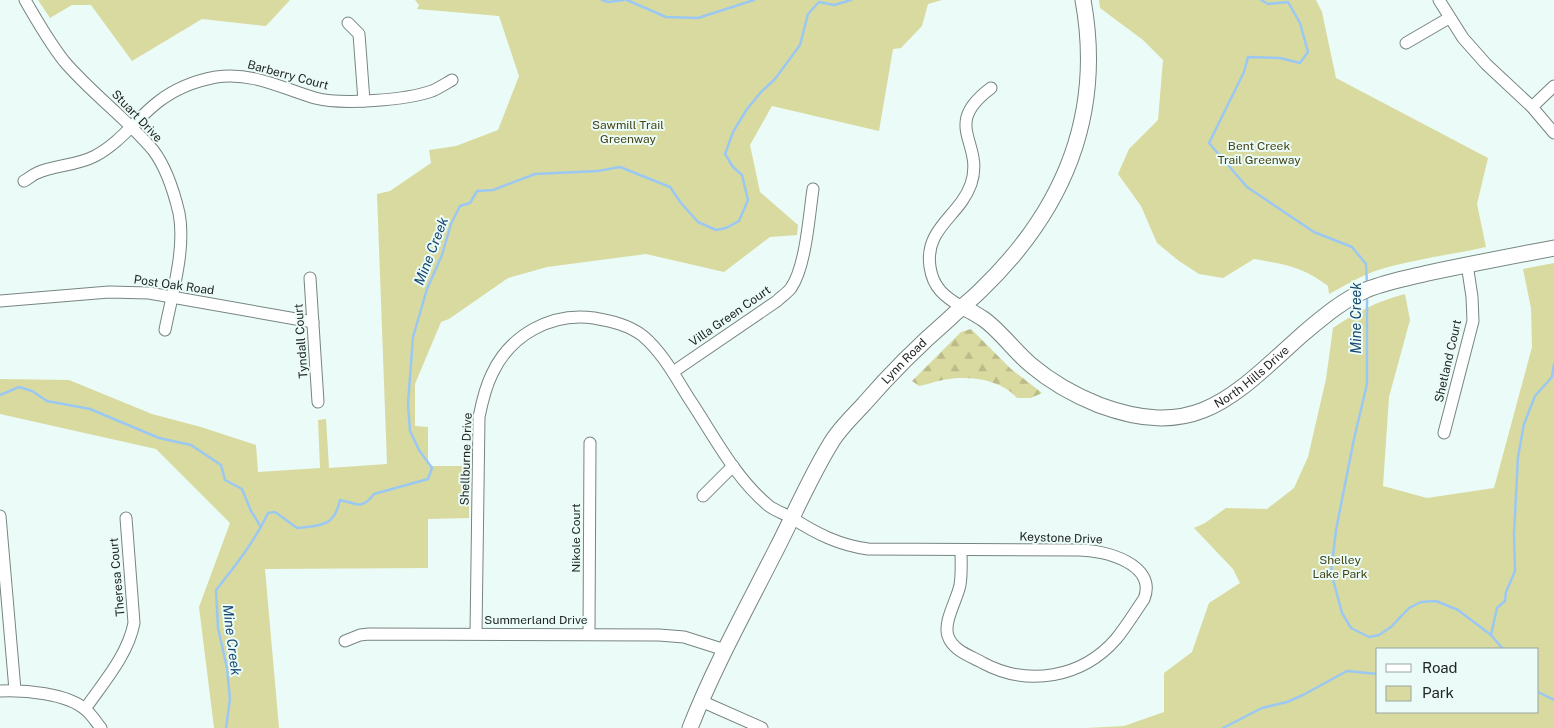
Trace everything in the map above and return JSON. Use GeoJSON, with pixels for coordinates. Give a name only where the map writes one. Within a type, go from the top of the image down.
{"type":"FeatureCollection","features":[{"type":"Feature","properties":{"kind":"main road","name":"Lynn Road"},"geometry":{"type":"LineString","coordinates":[[690,728],[725,650],[831,442],[878,387],[980,291],[1022,245],[1045,214],[1073,151],[1086,100],[1087,28],[1082,0]]}},
{"type":"Feature","properties":{"kind":"main road","name":"North Hills Drive"},"geometry":{"type":"LineString","coordinates":[[962,307],[983,318],[1044,376],[1074,394],[1116,410],[1154,417],[1175,418],[1203,411],[1229,397],[1319,320],[1359,294],[1385,283],[1467,264],[1554,248]]}},
{"type":"Feature","properties":{"kind":"street","name":"Stuart Drive"},"geometry":{"type":"LineString","coordinates":[[25,0],[64,61],[154,152],[168,176],[179,214],[180,240],[178,267],[165,330]]}},
{"type":"Feature","properties":{"kind":"street"},"geometry":{"type":"LineString","coordinates":[[1440,0],[1449,18],[1463,38],[1486,64],[1532,107],[1554,133]]}},
{"type":"Feature","properties":{"kind":"street"},"geometry":{"type":"LineString","coordinates":[[1406,43],[1449,18]]}},
{"type":"Feature","properties":{"kind":"street"},"geometry":{"type":"LineString","coordinates":[[348,22],[359,34],[364,101]]}},
{"type":"Feature","properties":{"kind":"street","name":"Barberry Court"},"geometry":{"type":"LineString","coordinates":[[24,181],[37,173],[74,164],[95,156],[118,139],[157,102],[178,88],[197,81],[218,77],[241,76],[265,80],[315,98],[339,102],[408,96],[431,91],[452,80]]}},
{"type":"Feature","properties":{"kind":"street"},"geometry":{"type":"LineString","coordinates":[[1532,107],[1554,86]]}},
{"type":"Feature","properties":{"kind":"street"},"geometry":{"type":"LineString","coordinates":[[962,307],[946,298],[937,288],[930,269],[929,249],[936,233],[965,197],[972,183],[973,166],[966,121],[969,108],[991,88]]}},
{"type":"Feature","properties":{"kind":"street","name":"Villa Green Court"},"geometry":{"type":"LineString","coordinates":[[673,372],[777,301],[790,289],[796,279],[802,256],[813,189]]}},
{"type":"Feature","properties":{"kind":"street","name":"Shetland Court"},"geometry":{"type":"LineString","coordinates":[[1444,433],[1473,321],[1472,297],[1467,264]]}},
{"type":"Feature","properties":{"kind":"street","name":"Tyndall Court"},"geometry":{"type":"LineString","coordinates":[[310,278],[318,402]]}},
{"type":"Feature","properties":{"kind":"street","name":"Post Oak Road"},"geometry":{"type":"LineString","coordinates":[[0,301],[109,292],[149,293],[313,322]]}},
{"type":"Feature","properties":{"kind":"street","name":"Shellburne Drive"},"geometry":{"type":"LineString","coordinates":[[476,633],[479,417],[484,393],[492,373],[507,350],[525,333],[548,322],[566,318],[586,317],[608,320],[631,329],[643,337],[663,357],[733,466],[771,507],[792,518]]}},
{"type":"Feature","properties":{"kind":"street","name":"Nikole Court"},"geometry":{"type":"LineString","coordinates":[[589,634],[590,443]]}},
{"type":"Feature","properties":{"kind":"street"},"geometry":{"type":"LineString","coordinates":[[703,496],[733,466]]}},
{"type":"Feature","properties":{"kind":"street"},"geometry":{"type":"LineString","coordinates":[[0,516],[15,690]]}},
{"type":"Feature","properties":{"kind":"street","name":"Theresa Court"},"geometry":{"type":"LineString","coordinates":[[85,709],[116,665],[132,638],[134,623],[126,518]]}},
{"type":"Feature","properties":{"kind":"street","name":"Keystone Drive"},"geometry":{"type":"LineString","coordinates":[[792,518],[823,537],[852,547],[868,550],[1086,550],[1108,553],[1133,566],[1152,584],[1116,640],[1090,662],[1057,675],[1017,676],[998,670],[962,652],[952,643],[948,635]]}},
{"type":"Feature","properties":{"kind":"street"},"geometry":{"type":"LineString","coordinates":[[936,638],[948,635],[946,626],[960,585],[961,550]]}},
{"type":"Feature","properties":{"kind":"street","name":"Summerland Drive"},"geometry":{"type":"LineString","coordinates":[[345,641],[360,635],[369,634],[659,635],[684,637],[725,650]]}},
{"type":"Feature","properties":{"kind":"street"},"geometry":{"type":"LineString","coordinates":[[0,691],[15,690],[66,699],[85,709],[101,728]]}},
{"type":"Feature","properties":{"kind":"street"},"geometry":{"type":"LineString","coordinates":[[701,701],[762,728]]}},
{"type":"Feature","properties":{"kind":"green space"},"geometry":{"type":"Polygon","coordinates":[[[38,0],[290,0],[266,26],[202,19],[132,61],[91,5],[72,5],[50,18],[38,0]]]}},
{"type":"Feature","properties":{"kind":"green space","name":"Sawmill Trail Greenway"},"geometry":{"type":"Polygon","coordinates":[[[415,0],[942,0],[928,4],[922,26],[901,48],[893,49],[879,131],[772,106],[750,145],[760,192],[798,225],[797,235],[770,237],[724,272],[646,254],[547,267],[508,278],[449,319],[441,322],[415,384],[415,426],[428,427],[428,466],[469,466],[469,518],[428,519],[428,568],[265,569],[279,728],[214,728],[199,607],[230,523],[156,449],[0,414],[0,379],[69,380],[152,414],[201,427],[256,445],[258,472],[320,468],[318,420],[326,419],[329,468],[387,464],[377,194],[390,191],[431,163],[429,150],[456,146],[498,130],[519,76],[499,16],[417,9],[419,5],[415,0]]]}},
{"type":"Feature","properties":{"kind":"green space","name":"Bent Creek Trail Greenway"},"geometry":{"type":"Polygon","coordinates":[[[1099,0],[1316,0],[1322,12],[1336,78],[1488,158],[1477,204],[1486,247],[1388,267],[1357,279],[1329,294],[1328,286],[1302,270],[1254,259],[1223,278],[1199,274],[1157,243],[1141,206],[1118,174],[1129,149],[1158,120],[1163,60],[1143,40],[1100,8],[1099,0]]]}},
{"type":"Feature","properties":{"kind":"green space","name":"Shelley Lake Park"},"geometry":{"type":"Polygon","coordinates":[[[1554,263],[1554,728],[1086,728],[1124,726],[1164,712],[1164,673],[1192,652],[1209,603],[1240,583],[1233,569],[1194,528],[1205,523],[1226,508],[1267,509],[1294,488],[1308,457],[1326,379],[1333,328],[1376,304],[1405,294],[1410,320],[1389,397],[1383,486],[1427,498],[1494,488],[1532,347],[1531,308],[1523,269],[1554,263]]]}},
{"type":"Feature","properties":{"kind":"green space"},"geometry":{"type":"Polygon","coordinates":[[[971,329],[1011,369],[1042,393],[1031,398],[1017,398],[1006,389],[992,382],[970,378],[952,378],[919,386],[912,381],[961,332],[971,329]]]}},
{"type":"Feature","properties":{"kind":"waterway"},"geometry":{"type":"LineString","coordinates":[[602,0],[608,2],[624,0]]}},
{"type":"Feature","properties":{"kind":"waterway"},"geometry":{"type":"LineString","coordinates":[[627,0],[666,17],[698,18],[754,0]]}},
{"type":"Feature","properties":{"kind":"waterway","name":"Mine Creek"},"geometry":{"type":"LineString","coordinates":[[226,728],[230,699],[227,668],[218,628],[216,590],[251,543],[268,513],[275,512],[297,528],[320,525],[330,520],[340,500],[362,504],[374,494],[428,479],[432,468],[419,450],[410,431],[408,404],[413,337],[427,289],[442,255],[451,224],[460,206],[470,203],[477,191],[493,190],[535,174],[598,171],[620,167],[670,187],[698,222],[716,230],[726,228],[739,221],[748,200],[742,175],[733,167],[725,154],[733,132],[747,109],[775,79],[800,45],[808,14],[819,2],[834,5],[851,0]]}},
{"type":"Feature","properties":{"kind":"waterway","name":"Mine Creek"},"geometry":{"type":"LineString","coordinates":[[1261,0],[1268,4],[1288,2],[1300,23],[1308,52],[1300,63],[1280,58],[1248,57],[1244,72],[1209,143],[1247,187],[1314,232],[1352,247],[1366,264],[1367,284]]}},
{"type":"Feature","properties":{"kind":"waterway","name":"Mine Creek"},"geometry":{"type":"LineString","coordinates":[[1367,297],[1367,384],[1336,530],[1331,572],[1342,613],[1351,628],[1369,637],[1379,635],[1391,627],[1409,608],[1421,602],[1436,601],[1458,610],[1491,635],[1502,648]]}},
{"type":"Feature","properties":{"kind":"waterway"},"geometry":{"type":"LineString","coordinates":[[1491,635],[1497,608],[1505,601],[1506,592],[1515,571],[1514,534],[1518,457],[1524,424],[1535,396],[1552,377],[1554,364]]}},
{"type":"Feature","properties":{"kind":"waterway"},"geometry":{"type":"LineString","coordinates":[[0,395],[19,387],[32,391],[47,401],[90,409],[159,438],[191,445],[221,465],[225,480],[242,489],[251,511],[261,527]]}},
{"type":"Feature","properties":{"kind":"waterway"},"geometry":{"type":"LineString","coordinates":[[1223,728],[1262,708],[1287,702],[1303,695],[1347,671],[1376,674]]}},
{"type":"Feature","properties":{"kind":"waterway","name":"Mine Creek"},"geometry":{"type":"LineString","coordinates":[[1539,692],[1554,700]]}}]}
